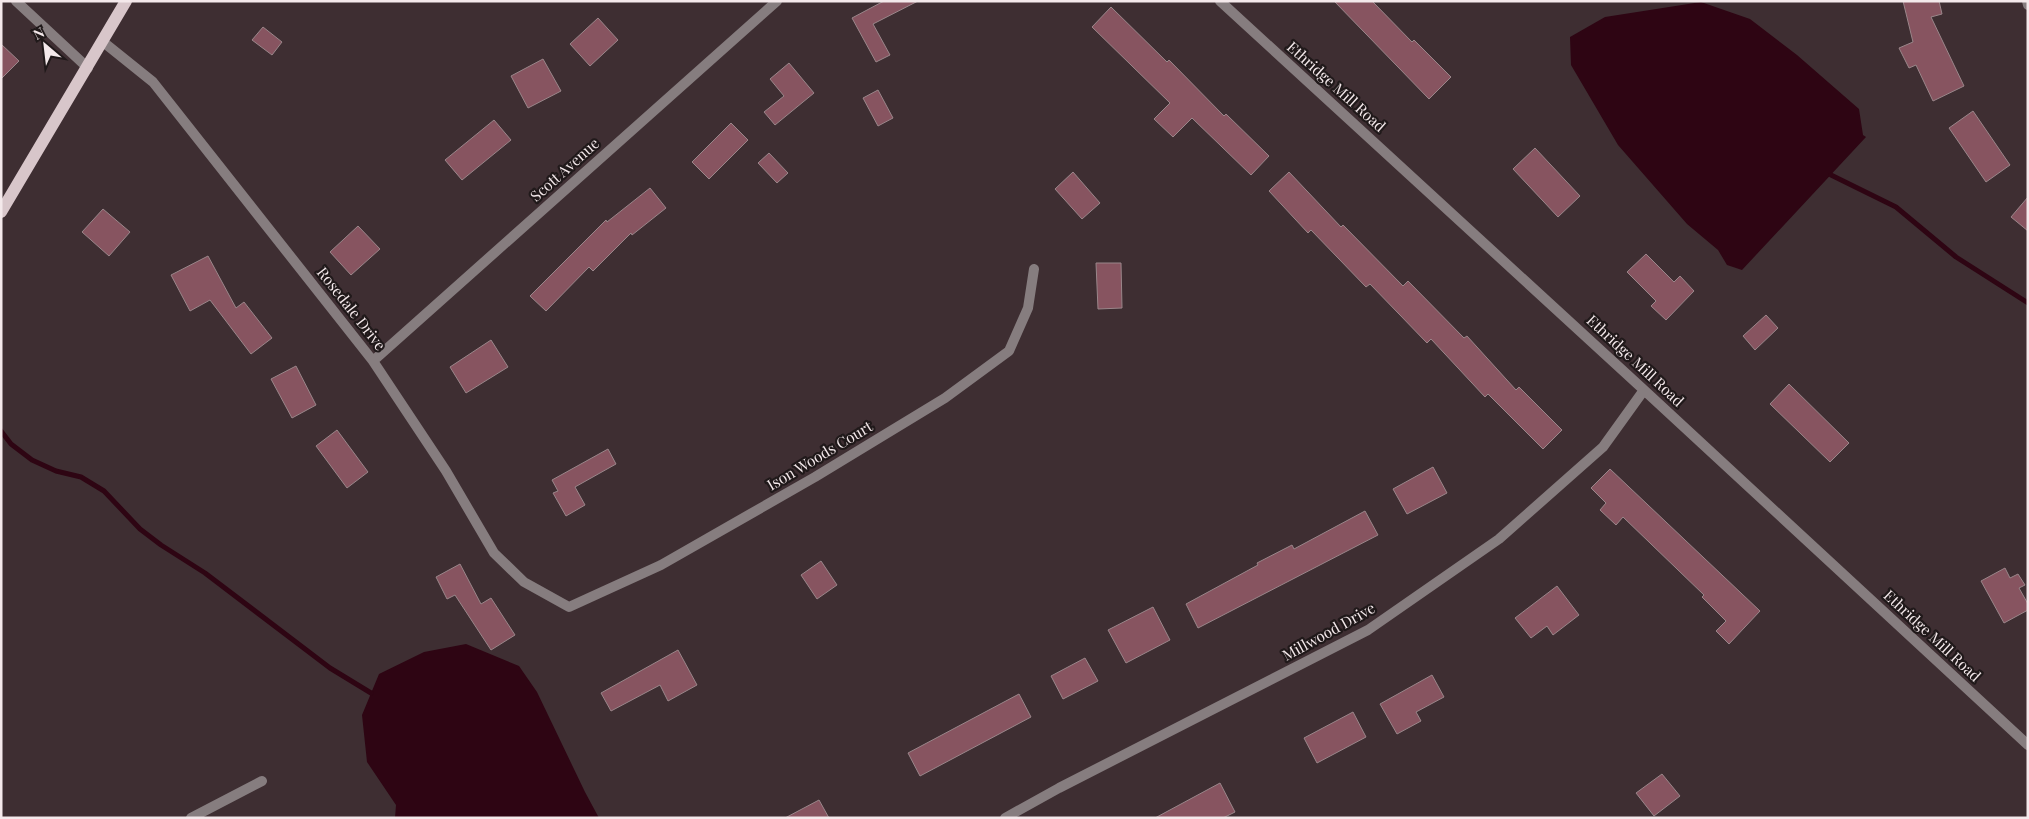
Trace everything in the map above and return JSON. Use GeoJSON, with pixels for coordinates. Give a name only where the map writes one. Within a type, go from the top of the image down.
{"type":"FeatureCollection","features":[{"type":"Feature","properties":{"kind":"main road"},"geometry":{"type":"LineString","coordinates":[[1,212],[126,1]]}},
{"type":"Feature","properties":{"kind":"street"},"geometry":{"type":"LineString","coordinates":[[16,1],[88,68]]}},
{"type":"Feature","properties":{"kind":"street","name":"Scott Avenue"},"geometry":{"type":"LineString","coordinates":[[373,361],[777,1]]}},
{"type":"Feature","properties":{"kind":"street","name":"Ethridge Mill Road"},"geometry":{"type":"LineString","coordinates":[[1220,1],[2028,745]]}},
{"type":"Feature","properties":{"kind":"street"},"geometry":{"type":"LineString","coordinates":[[2027,1],[2028,6]]}},
{"type":"Feature","properties":{"kind":"street","name":"Rosedale Drive"},"geometry":{"type":"LineString","coordinates":[[102,42],[153,82],[373,361],[446,471],[494,553],[524,582],[561,603]]}},
{"type":"Feature","properties":{"kind":"street","name":"Ison Woods Court"},"geometry":{"type":"LineString","coordinates":[[561,603],[569,607],[661,565],[816,477],[945,398],[1009,351],[1028,308],[1034,269]]}},
{"type":"Feature","properties":{"kind":"street","name":"Millwood Drive"},"geometry":{"type":"LineString","coordinates":[[1006,818],[1059,788],[1368,630],[1499,540],[1603,447],[1644,390]]}},
{"type":"Feature","properties":{"kind":"street"},"geometry":{"type":"LineString","coordinates":[[191,818],[262,781]]}},
{"type":"Feature","properties":{"kind":"shaded area"},"geometry":{"type":"Polygon","coordinates":[[[1701,2],[1750,19],[1797,55],[1859,109],[1863,135],[1866,137],[1742,270],[1727,265],[1718,250],[1687,224],[1618,145],[1571,65],[1570,37],[1605,17],[1701,2]]]}},
{"type":"Feature","properties":{"kind":"shaded area"},"geometry":{"type":"Polygon","coordinates":[[[466,644],[519,666],[537,692],[599,818],[395,818],[396,805],[367,762],[362,715],[379,674],[424,652],[466,644]]]}},
{"type":"Feature","properties":{"kind":"building"},"geometry":{"type":"Polygon","coordinates":[[[884,1],[918,1],[873,24],[890,55],[876,62],[852,18],[884,1]]]}},
{"type":"Feature","properties":{"kind":"building"},"geometry":{"type":"Polygon","coordinates":[[[1334,1],[1372,1],[1412,42],[1414,40],[1451,77],[1429,99],[1334,1]]]}},
{"type":"Feature","properties":{"kind":"building"},"geometry":{"type":"Polygon","coordinates":[[[1903,1],[1939,1],[1942,14],[1931,17],[1964,86],[1933,101],[1916,65],[1909,68],[1899,48],[1913,42],[1903,1]]]}},
{"type":"Feature","properties":{"kind":"building"},"geometry":{"type":"Polygon","coordinates":[[[1111,7],[1167,62],[1169,60],[1224,116],[1226,114],[1269,156],[1251,175],[1192,118],[1173,137],[1154,119],[1170,103],[1092,27],[1111,7]]]}},
{"type":"Feature","properties":{"kind":"building"},"geometry":{"type":"Polygon","coordinates":[[[598,18],[618,40],[590,66],[570,44],[598,18]]]}},
{"type":"Feature","properties":{"kind":"building"},"geometry":{"type":"Polygon","coordinates":[[[263,27],[282,42],[272,55],[252,40],[263,27]]]}},
{"type":"Feature","properties":{"kind":"building"},"geometry":{"type":"Polygon","coordinates":[[[1,44],[19,61],[1,79],[1,44]]]}},
{"type":"Feature","properties":{"kind":"building"},"geometry":{"type":"Polygon","coordinates":[[[543,59],[561,91],[528,108],[511,76],[543,59]]]}},
{"type":"Feature","properties":{"kind":"building"},"geometry":{"type":"Polygon","coordinates":[[[789,63],[814,93],[775,125],[764,112],[784,96],[770,79],[789,63]]]}},
{"type":"Feature","properties":{"kind":"building"},"geometry":{"type":"Polygon","coordinates":[[[878,90],[893,118],[878,126],[863,98],[878,90]]]}},
{"type":"Feature","properties":{"kind":"building"},"geometry":{"type":"Polygon","coordinates":[[[1973,111],[2010,165],[1986,182],[1949,128],[1973,111]]]}},
{"type":"Feature","properties":{"kind":"building"},"geometry":{"type":"Polygon","coordinates":[[[494,120],[511,140],[462,180],[445,160],[494,120]]]}},
{"type":"Feature","properties":{"kind":"building"},"geometry":{"type":"Polygon","coordinates":[[[731,123],[748,140],[709,179],[692,162],[731,123]]]}},
{"type":"Feature","properties":{"kind":"building"},"geometry":{"type":"Polygon","coordinates":[[[1535,148],[1580,196],[1558,217],[1513,169],[1535,148]]]}},
{"type":"Feature","properties":{"kind":"building"},"geometry":{"type":"Polygon","coordinates":[[[769,153],[788,173],[777,183],[758,163],[769,153]]]}},
{"type":"Feature","properties":{"kind":"building"},"geometry":{"type":"Polygon","coordinates":[[[1073,172],[1100,203],[1082,219],[1055,189],[1073,172]]]}},
{"type":"Feature","properties":{"kind":"building"},"geometry":{"type":"Polygon","coordinates":[[[1289,172],[1341,227],[1343,225],[1403,286],[1408,281],[1464,338],[1467,336],[1516,390],[1519,387],[1562,430],[1543,449],[1488,394],[1485,397],[1431,339],[1427,343],[1370,284],[1366,287],[1311,230],[1308,233],[1269,191],[1289,172]]]}},
{"type":"Feature","properties":{"kind":"building"},"geometry":{"type":"Polygon","coordinates":[[[650,188],[666,208],[632,235],[631,233],[593,271],[589,267],[546,311],[530,296],[606,220],[607,222],[650,188]]]}},
{"type":"Feature","properties":{"kind":"building"},"geometry":{"type":"Polygon","coordinates":[[[2028,197],[2028,231],[2011,217],[2028,197]]]}},
{"type":"Feature","properties":{"kind":"building"},"geometry":{"type":"Polygon","coordinates":[[[103,209],[130,232],[109,256],[82,232],[103,209]]]}},
{"type":"Feature","properties":{"kind":"building"},"geometry":{"type":"Polygon","coordinates":[[[358,226],[380,249],[351,275],[330,252],[358,226]]]}},
{"type":"Feature","properties":{"kind":"building"},"geometry":{"type":"Polygon","coordinates":[[[1646,254],[1674,282],[1680,276],[1694,291],[1666,320],[1651,306],[1656,301],[1627,272],[1646,254]]]}},
{"type":"Feature","properties":{"kind":"building"},"geometry":{"type":"Polygon","coordinates":[[[208,256],[236,308],[244,302],[272,338],[251,354],[210,300],[190,311],[171,275],[208,256]]]}},
{"type":"Feature","properties":{"kind":"building"},"geometry":{"type":"Polygon","coordinates":[[[1096,263],[1121,263],[1122,308],[1098,309],[1096,263]]]}},
{"type":"Feature","properties":{"kind":"building"},"geometry":{"type":"Polygon","coordinates":[[[1766,315],[1778,328],[1755,350],[1743,336],[1766,315]]]}},
{"type":"Feature","properties":{"kind":"building"},"geometry":{"type":"Polygon","coordinates":[[[491,340],[508,367],[466,393],[450,367],[491,340]]]}},
{"type":"Feature","properties":{"kind":"building"},"geometry":{"type":"Polygon","coordinates":[[[296,366],[316,405],[292,418],[271,379],[296,366]]]}},
{"type":"Feature","properties":{"kind":"building"},"geometry":{"type":"Polygon","coordinates":[[[1789,384],[1849,443],[1830,462],[1770,404],[1789,384]]]}},
{"type":"Feature","properties":{"kind":"building"},"geometry":{"type":"Polygon","coordinates":[[[337,430],[368,472],[347,488],[316,446],[337,430]]]}},
{"type":"Feature","properties":{"kind":"building"},"geometry":{"type":"Polygon","coordinates":[[[608,449],[616,464],[575,487],[585,505],[566,516],[553,493],[558,491],[552,480],[608,449]]]}},
{"type":"Feature","properties":{"kind":"building"},"geometry":{"type":"Polygon","coordinates":[[[1433,467],[1447,493],[1407,514],[1393,489],[1433,467]]]}},
{"type":"Feature","properties":{"kind":"building"},"geometry":{"type":"Polygon","coordinates":[[[1610,469],[1760,611],[1729,644],[1716,631],[1726,621],[1702,597],[1704,595],[1623,517],[1616,525],[1600,510],[1606,503],[1591,488],[1610,469]]]}},
{"type":"Feature","properties":{"kind":"building"},"geometry":{"type":"Polygon","coordinates":[[[1365,511],[1378,535],[1198,628],[1186,604],[1258,565],[1257,563],[1292,545],[1294,549],[1365,511]]]}},
{"type":"Feature","properties":{"kind":"building"},"geometry":{"type":"Polygon","coordinates":[[[821,561],[837,585],[817,599],[801,575],[821,561]]]}},
{"type":"Feature","properties":{"kind":"building"},"geometry":{"type":"Polygon","coordinates":[[[460,564],[481,604],[491,598],[515,635],[491,650],[455,595],[447,599],[436,577],[460,564]]]}},
{"type":"Feature","properties":{"kind":"building"},"geometry":{"type":"Polygon","coordinates":[[[2005,568],[2010,578],[2018,574],[2025,585],[2019,588],[2028,604],[2028,610],[2004,623],[1981,581],[2005,568]]]}},
{"type":"Feature","properties":{"kind":"building"},"geometry":{"type":"Polygon","coordinates":[[[1557,586],[1579,615],[1553,635],[1547,626],[1531,638],[1515,618],[1557,586]]]}},
{"type":"Feature","properties":{"kind":"building"},"geometry":{"type":"Polygon","coordinates":[[[1153,607],[1170,640],[1126,663],[1108,630],[1153,607]]]}},
{"type":"Feature","properties":{"kind":"building"},"geometry":{"type":"Polygon","coordinates":[[[678,650],[697,685],[668,701],[660,685],[611,711],[601,693],[678,650]]]}},
{"type":"Feature","properties":{"kind":"building"},"geometry":{"type":"Polygon","coordinates":[[[1085,658],[1098,681],[1063,699],[1051,676],[1085,658]]]}},
{"type":"Feature","properties":{"kind":"building"},"geometry":{"type":"Polygon","coordinates":[[[1432,675],[1444,697],[1416,712],[1421,721],[1397,734],[1380,704],[1432,675]]]}},
{"type":"Feature","properties":{"kind":"building"},"geometry":{"type":"Polygon","coordinates":[[[1019,694],[1031,717],[920,776],[908,753],[1019,694]]]}},
{"type":"Feature","properties":{"kind":"building"},"geometry":{"type":"Polygon","coordinates":[[[1353,712],[1366,737],[1317,763],[1304,738],[1353,712]]]}},
{"type":"Feature","properties":{"kind":"building"},"geometry":{"type":"Polygon","coordinates":[[[1662,774],[1680,796],[1654,816],[1636,793],[1662,774]]]}},
{"type":"Feature","properties":{"kind":"building"},"geometry":{"type":"Polygon","coordinates":[[[1220,783],[1235,812],[1223,818],[1155,818],[1220,783]]]}},
{"type":"Feature","properties":{"kind":"building"},"geometry":{"type":"Polygon","coordinates":[[[819,800],[829,818],[785,818],[819,800]]]}},
{"type":"Feature","properties":{"kind":"waterway"},"geometry":{"type":"LineString","coordinates":[[1831,175],[1896,207],[1956,257],[2028,303]]}},
{"type":"Feature","properties":{"kind":"waterway"},"geometry":{"type":"LineString","coordinates":[[1,431],[11,444],[32,460],[56,471],[81,477],[104,491],[140,529],[161,545],[205,573],[330,668],[371,693]]}}]}
